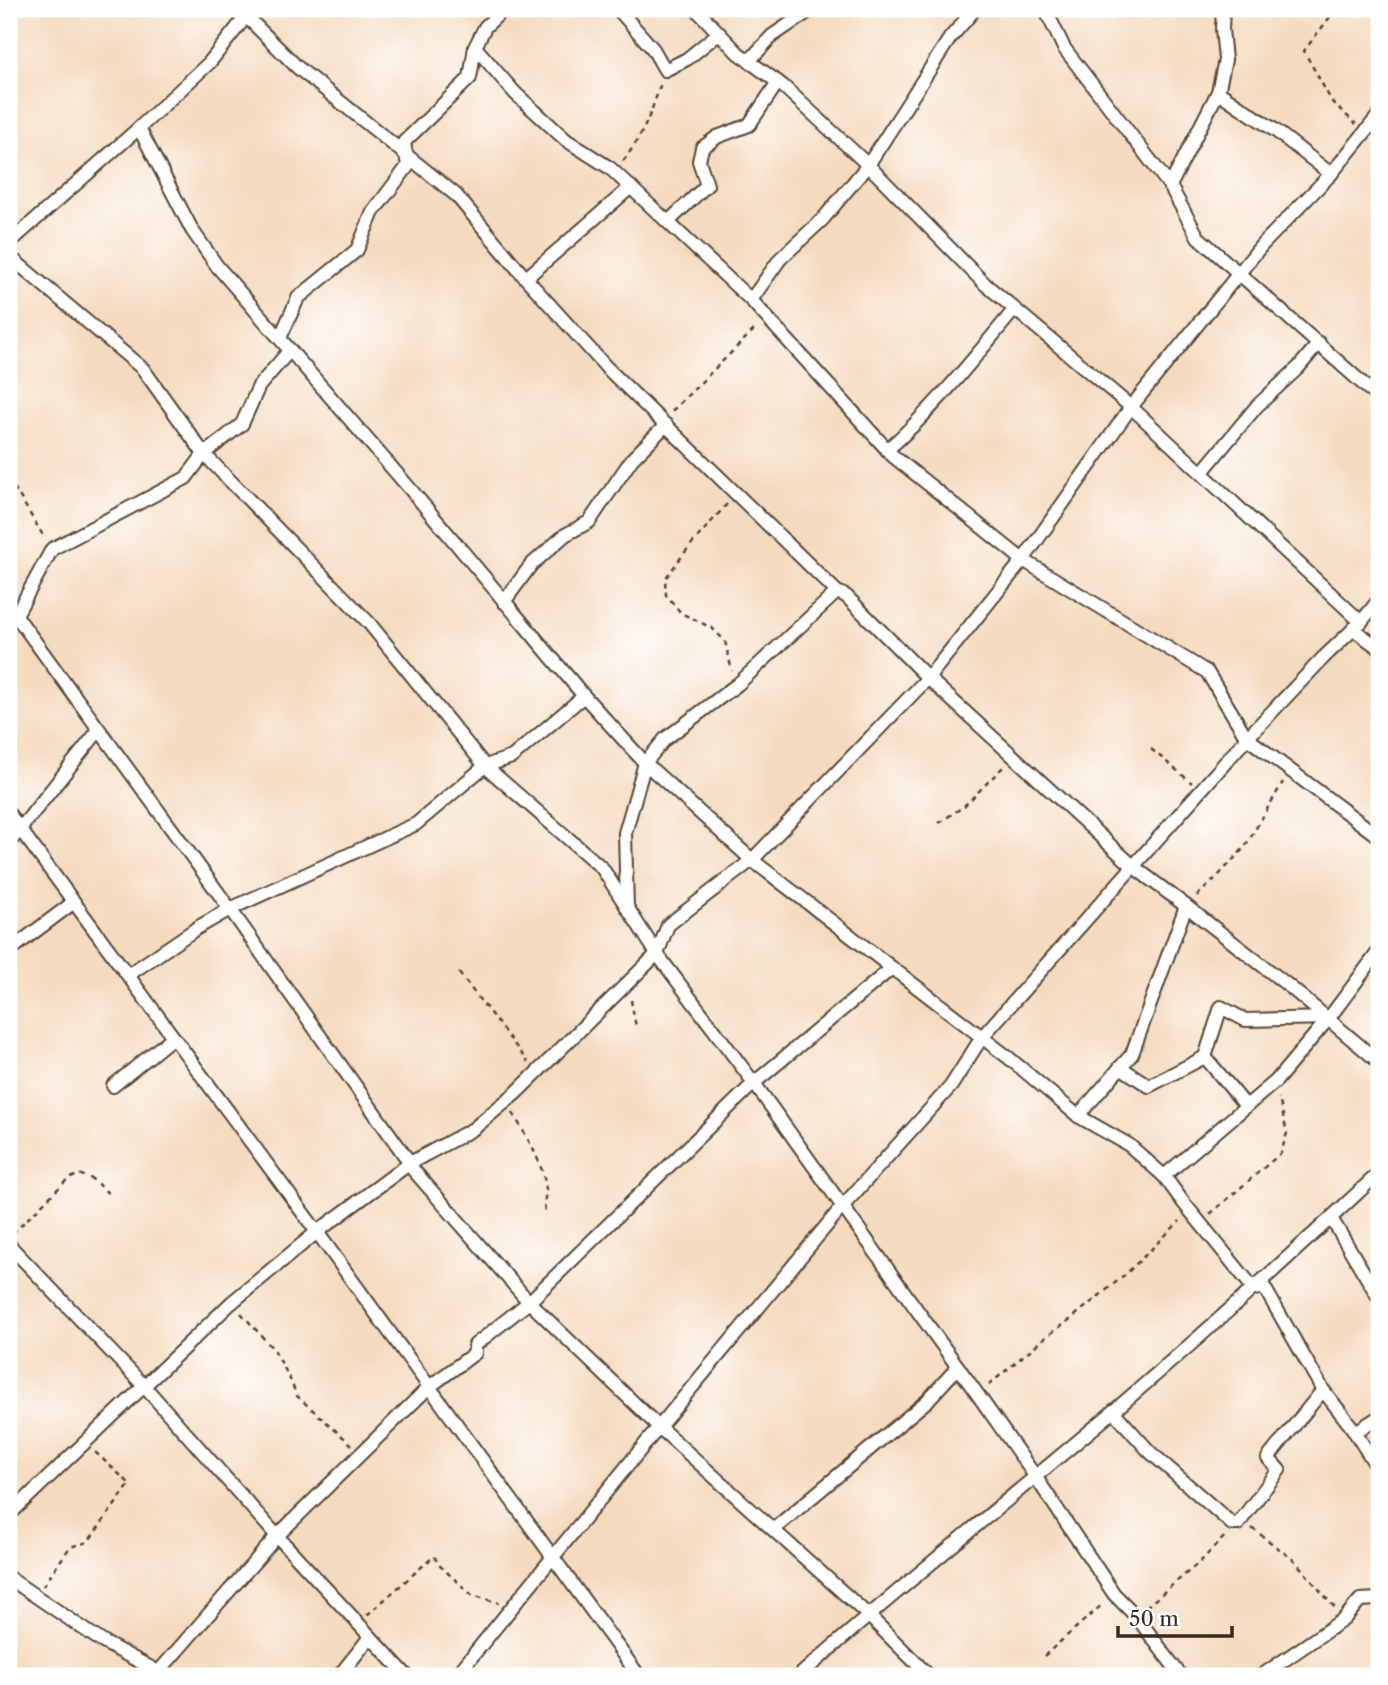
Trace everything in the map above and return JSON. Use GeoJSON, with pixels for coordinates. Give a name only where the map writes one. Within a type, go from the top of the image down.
{"type":"FeatureCollection","features":[{"type":"Feature","properties":{"kind":"street"},"geometry":{"type":"LineString","coordinates":[[280,338],[298,298],[357,250],[373,212],[408,166],[404,142],[470,78],[475,47],[485,27],[505,9]]}},
{"type":"Feature","properties":{"kind":"street"},"geometry":{"type":"LineString","coordinates":[[618,9],[653,48],[665,70],[687,60],[719,33]]}},
{"type":"Feature","properties":{"kind":"street"},"geometry":{"type":"LineString","coordinates":[[696,9],[738,53],[778,82],[868,165],[985,284],[1132,407],[1202,472],[1379,648]]}},
{"type":"Feature","properties":{"kind":"street"},"geometry":{"type":"LineString","coordinates":[[748,61],[772,36],[812,9]]}},
{"type":"Feature","properties":{"kind":"street"},"geometry":{"type":"LineString","coordinates":[[751,300],[780,259],[823,219],[868,165],[950,38],[975,9]]}},
{"type":"Feature","properties":{"kind":"street"},"geometry":{"type":"LineString","coordinates":[[1045,9],[1064,48],[1170,186],[1198,237],[1379,398]]}},
{"type":"Feature","properties":{"kind":"street"},"geometry":{"type":"LineString","coordinates":[[1170,186],[1218,92],[1225,60],[1223,9]]}},
{"type":"Feature","properties":{"kind":"street"},"geometry":{"type":"LineString","coordinates":[[9,243],[209,63],[249,12],[297,67],[456,195],[526,278],[607,367],[838,592],[1013,757],[1134,867],[1329,1018],[1379,1062]]}},
{"type":"Feature","properties":{"kind":"street"},"geometry":{"type":"LineString","coordinates":[[475,47],[515,93],[566,140],[615,173],[751,300],[893,456],[1023,560],[1207,672],[1247,738],[1379,837]]}},
{"type":"Feature","properties":{"kind":"street"},"geometry":{"type":"LineString","coordinates":[[668,222],[707,185],[699,161],[702,148],[718,137],[749,125],[778,82]]}},
{"type":"Feature","properties":{"kind":"street"},"geometry":{"type":"LineString","coordinates":[[1218,92],[1276,131],[1331,174]]}},
{"type":"Feature","properties":{"kind":"street"},"geometry":{"type":"LineString","coordinates":[[9,1514],[231,1303],[317,1232],[410,1163],[473,1129],[506,1101],[657,954],[668,925],[752,860],[928,678],[1023,560],[1132,407],[1238,273],[1331,174],[1379,115]]}},
{"type":"Feature","properties":{"kind":"street"},"geometry":{"type":"LineString","coordinates":[[139,128],[192,230],[217,266],[411,490],[584,696],[645,763],[752,860],[982,1037],[1078,1116],[1129,1145],[1164,1176],[1254,1289]]}},
{"type":"Feature","properties":{"kind":"street"},"geometry":{"type":"LineString","coordinates":[[526,278],[631,187]]}},
{"type":"Feature","properties":{"kind":"street"},"geometry":{"type":"LineString","coordinates":[[9,256],[143,369],[204,454],[369,623],[485,766],[602,868],[657,954],[754,1083],[978,1395],[1114,1594],[1136,1616],[1181,1676]]}},
{"type":"Feature","properties":{"kind":"street"},"geometry":{"type":"LineString","coordinates":[[887,450],[941,397],[1014,310]]}},
{"type":"Feature","properties":{"kind":"street"},"geometry":{"type":"LineString","coordinates":[[1202,472],[1257,406],[1298,368],[1319,342]]}},
{"type":"Feature","properties":{"kind":"street"},"geometry":{"type":"LineString","coordinates":[[290,350],[259,386],[242,424],[204,454],[186,478],[52,549],[12,610],[230,909],[409,1165],[529,1302],[659,1427],[868,1615],[929,1676]]}},
{"type":"Feature","properties":{"kind":"street"},"geometry":{"type":"LineString","coordinates":[[504,602],[531,565],[565,535],[589,522],[632,459],[664,423]]}},
{"type":"Feature","properties":{"kind":"street"},"geometry":{"type":"LineString","coordinates":[[627,908],[625,833],[645,763],[666,739],[738,684],[838,592]]}},
{"type":"Feature","properties":{"kind":"street"},"geometry":{"type":"LineString","coordinates":[[456,1676],[842,1207],[951,1086],[982,1037],[1247,738],[1379,600]]}},
{"type":"Feature","properties":{"kind":"street"},"geometry":{"type":"LineString","coordinates":[[128,975],[230,909],[416,824],[485,766],[512,757],[584,696]]}},
{"type":"Feature","properties":{"kind":"street"},"geometry":{"type":"LineString","coordinates":[[9,843],[99,730]]}},
{"type":"Feature","properties":{"kind":"street"},"geometry":{"type":"LineString","coordinates":[[9,814],[639,1676]]}},
{"type":"Feature","properties":{"kind":"street"},"geometry":{"type":"LineString","coordinates":[[9,951],[74,902]]}},
{"type":"Feature","properties":{"kind":"street"},"geometry":{"type":"LineString","coordinates":[[1078,1116],[1132,1054],[1186,906]]}},
{"type":"Feature","properties":{"kind":"street"},"geometry":{"type":"LineString","coordinates":[[1164,1176],[1276,1081],[1329,1018],[1379,951]]}},
{"type":"Feature","properties":{"kind":"street"},"geometry":{"type":"LineString","coordinates":[[9,1578],[103,1642],[160,1675],[277,1536],[429,1387],[475,1353],[475,1345],[529,1302],[754,1083],[892,968]]}},
{"type":"Feature","properties":{"kind":"street"},"geometry":{"type":"LineString","coordinates":[[1120,1067],[1149,1087],[1205,1057],[1221,1007],[1245,1020],[1329,1018]]}},
{"type":"Feature","properties":{"kind":"street"},"geometry":{"type":"LineString","coordinates":[[113,1086],[173,1037]]}},
{"type":"Feature","properties":{"kind":"street"},"geometry":{"type":"LineString","coordinates":[[1205,1057],[1246,1106]]}},
{"type":"Feature","properties":{"kind":"street"},"geometry":{"type":"LineString","coordinates":[[799,1676],[1254,1289],[1379,1173]]}},
{"type":"Feature","properties":{"kind":"street"},"geometry":{"type":"LineString","coordinates":[[1331,1218],[1378,1294]]}},
{"type":"Feature","properties":{"kind":"street"},"geometry":{"type":"LineString","coordinates":[[9,1245],[144,1386],[277,1536],[407,1676]]}},
{"type":"Feature","properties":{"kind":"street"},"geometry":{"type":"LineString","coordinates":[[1254,1289],[1264,1287],[1323,1390],[1355,1432],[1379,1470]]}},
{"type":"Feature","properties":{"kind":"street"},"geometry":{"type":"LineString","coordinates":[[774,1529],[927,1401],[958,1367]]}},
{"type":"Feature","properties":{"kind":"street"},"geometry":{"type":"LineString","coordinates":[[1113,1411],[1149,1451],[1232,1524],[1238,1524],[1279,1470],[1268,1458],[1323,1390]]}},
{"type":"Feature","properties":{"kind":"street"},"geometry":{"type":"LineString","coordinates":[[1355,1432],[1379,1417]]}},
{"type":"Feature","properties":{"kind":"street"},"geometry":{"type":"LineString","coordinates":[[1261,1676],[1344,1619],[1360,1600],[1379,1599]]}},
{"type":"Feature","properties":{"kind":"street"},"geometry":{"type":"LineString","coordinates":[[340,1676],[370,1637]]}},
{"type":"Feature","properties":{"kind":"path"},"geometry":{"type":"LineString","coordinates":[[1336,9],[1304,51],[1332,102],[1366,132]]}},
{"type":"Feature","properties":{"kind":"path"},"geometry":{"type":"LineString","coordinates":[[615,173],[648,124],[665,70]]}},
{"type":"Feature","properties":{"kind":"path"},"geometry":{"type":"LineString","coordinates":[[664,423],[766,317]]}},
{"type":"Feature","properties":{"kind":"path"},"geometry":{"type":"LineString","coordinates":[[9,479],[52,549]]}},
{"type":"Feature","properties":{"kind":"path"},"geometry":{"type":"LineString","coordinates":[[737,494],[689,547],[665,579],[666,595],[681,613],[712,628],[725,641],[731,669],[738,684]]}},
{"type":"Feature","properties":{"kind":"path"},"geometry":{"type":"LineString","coordinates":[[1151,749],[1201,790]]}},
{"type":"Feature","properties":{"kind":"path"},"geometry":{"type":"LineString","coordinates":[[939,823],[964,806],[1013,757]]}},
{"type":"Feature","properties":{"kind":"path"},"geometry":{"type":"LineString","coordinates":[[1186,906],[1245,847],[1290,770]]}},
{"type":"Feature","properties":{"kind":"path"},"geometry":{"type":"LineString","coordinates":[[459,973],[536,1073]]}},
{"type":"Feature","properties":{"kind":"path"},"geometry":{"type":"LineString","coordinates":[[628,983],[636,1027]]}},
{"type":"Feature","properties":{"kind":"path"},"geometry":{"type":"LineString","coordinates":[[1199,1223],[1281,1153],[1287,1133],[1276,1081]]}},
{"type":"Feature","properties":{"kind":"path"},"geometry":{"type":"LineString","coordinates":[[506,1101],[537,1159],[546,1192],[543,1203],[545,1211]]}},
{"type":"Feature","properties":{"kind":"path"},"geometry":{"type":"LineString","coordinates":[[9,1237],[67,1180],[79,1174],[92,1179],[109,1194]]}},
{"type":"Feature","properties":{"kind":"path"},"geometry":{"type":"LineString","coordinates":[[978,1395],[1042,1339],[1126,1274],[1190,1212]]}},
{"type":"Feature","properties":{"kind":"path"},"geometry":{"type":"LineString","coordinates":[[231,1303],[275,1351],[298,1396],[361,1453]]}},
{"type":"Feature","properties":{"kind":"path"},"geometry":{"type":"LineString","coordinates":[[36,1596],[70,1547],[88,1542],[130,1484],[85,1442]]}},
{"type":"Feature","properties":{"kind":"path"},"geometry":{"type":"LineString","coordinates":[[1136,1616],[1200,1562],[1238,1524],[1246,1524],[1295,1561],[1344,1619]]}},
{"type":"Feature","properties":{"kind":"path"},"geometry":{"type":"LineString","coordinates":[[356,1623],[377,1608],[434,1556],[439,1565],[472,1595],[512,1607]]}},
{"type":"Feature","properties":{"kind":"path"},"geometry":{"type":"LineString","coordinates":[[1044,1657],[1114,1594]]}}]}
